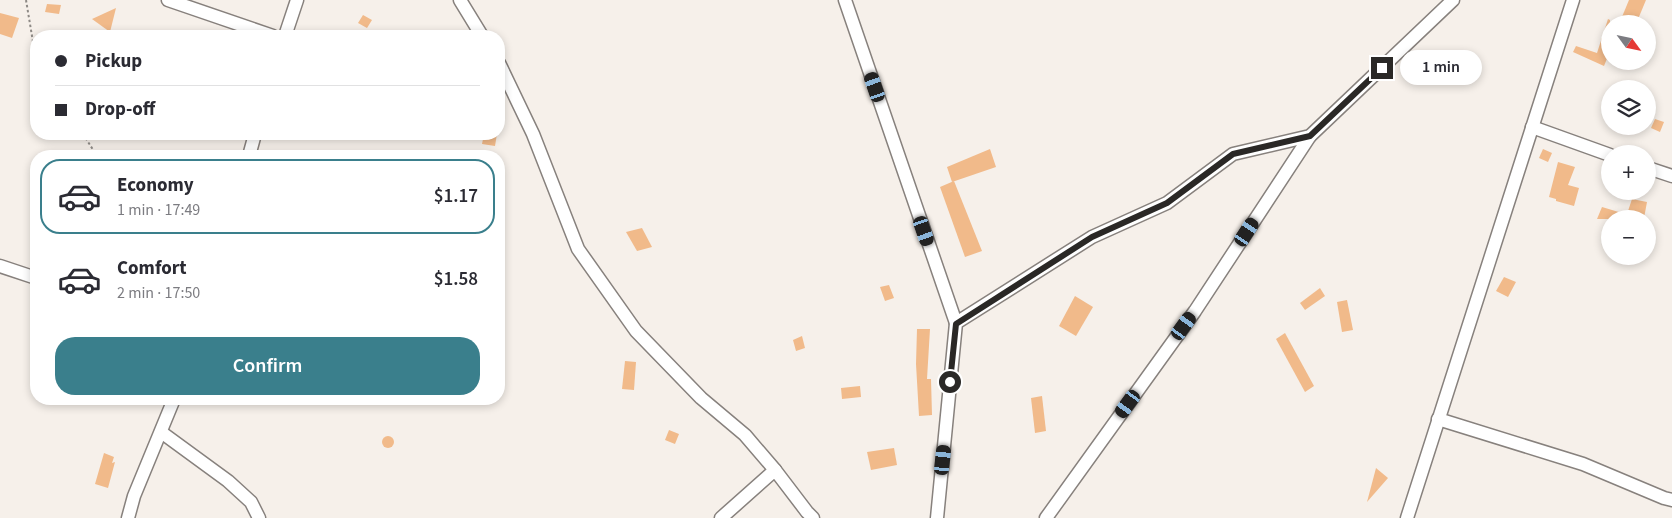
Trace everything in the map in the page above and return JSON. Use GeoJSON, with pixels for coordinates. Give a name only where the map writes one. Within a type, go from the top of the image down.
{"type":"FeatureCollection","features":[{"type":"Feature","properties":{"kind":"street"},"geometry":{"type":"LineString","coordinates":[[168,0],[256,30]]}},
{"type":"Feature","properties":{"kind":"street"},"geometry":{"type":"LineString","coordinates":[[287,30],[297,0]]}},
{"type":"Feature","properties":{"kind":"street"},"geometry":{"type":"LineString","coordinates":[[460,0],[478,30]]}},
{"type":"Feature","properties":{"kind":"street"},"geometry":{"type":"LineString","coordinates":[[845,0],[956,324],[937,518]]}},
{"type":"Feature","properties":{"kind":"street"},"geometry":{"type":"LineString","coordinates":[[1046,518],[1195,311],[1310,136],[1453,0]]}},
{"type":"Feature","properties":{"kind":"street"},"geometry":{"type":"LineString","coordinates":[[1407,518],[1573,0]]}},
{"type":"Feature","properties":{"kind":"street"},"geometry":{"type":"LineString","coordinates":[[505,76],[533,134],[578,249],[636,331],[701,398],[745,435],[813,518]]}},
{"type":"Feature","properties":{"kind":"street"},"geometry":{"type":"LineString","coordinates":[[1532,127],[1601,152]]}},
{"type":"Feature","properties":{"kind":"street"},"geometry":{"type":"LineString","coordinates":[[956,324],[1092,237],[1167,203],[1233,154],[1310,136]]}},
{"type":"Feature","properties":{"kind":"street"},"geometry":{"type":"LineString","coordinates":[[1656,171],[1672,176]]}},
{"type":"Feature","properties":{"kind":"street"},"geometry":{"type":"LineString","coordinates":[[0,266],[30,276]]}},
{"type":"Feature","properties":{"kind":"street"},"geometry":{"type":"LineString","coordinates":[[128,518],[134,496],[172,405]]}},
{"type":"Feature","properties":{"kind":"street"},"geometry":{"type":"LineString","coordinates":[[1438,419],[1583,464],[1672,500]]}},
{"type":"Feature","properties":{"kind":"street"},"geometry":{"type":"LineString","coordinates":[[161,432],[228,481],[251,502],[259,518]]}},
{"type":"Feature","properties":{"kind":"street"},"geometry":{"type":"LineString","coordinates":[[721,518],[775,470]]}},
{"type":"Feature","properties":{"kind":"path"},"geometry":{"type":"LineString","coordinates":[[26,0],[31,30]]}},
{"type":"Feature","properties":{"kind":"building"},"geometry":{"type":"Polygon","coordinates":[[[1629,0],[1646,0],[1640,15],[1623,15],[1629,0]]]}},
{"type":"Feature","properties":{"kind":"building"},"geometry":{"type":"Polygon","coordinates":[[[47,4],[61,5],[59,14],[45,12],[47,4]]]}},
{"type":"Feature","properties":{"kind":"building"},"geometry":{"type":"Polygon","coordinates":[[[116,8],[110,30],[107,30],[92,19],[116,8]]]}},
{"type":"Feature","properties":{"kind":"building"},"geometry":{"type":"Polygon","coordinates":[[[0,13],[19,18],[12,38],[0,34],[0,13]]]}},
{"type":"Feature","properties":{"kind":"building"},"geometry":{"type":"Polygon","coordinates":[[[363,15],[372,20],[367,28],[358,23],[363,15]]]}},
{"type":"Feature","properties":{"kind":"building"},"geometry":{"type":"Polygon","coordinates":[[[1601,41],[1601,65],[1573,52],[1576,46],[1597,53],[1601,41]]]}},
{"type":"Feature","properties":{"kind":"building"},"geometry":{"type":"Polygon","coordinates":[[[1656,119],[1664,122],[1660,132],[1656,130],[1656,119]]]}},
{"type":"Feature","properties":{"kind":"building"},"geometry":{"type":"Polygon","coordinates":[[[483,140],[496,140],[495,146],[482,144],[483,140]]]}},
{"type":"Feature","properties":{"kind":"building"},"geometry":{"type":"Polygon","coordinates":[[[990,149],[996,167],[952,182],[947,167],[990,149]]]}},
{"type":"Feature","properties":{"kind":"building"},"geometry":{"type":"Polygon","coordinates":[[[1543,149],[1552,153],[1548,162],[1539,158],[1543,149]]]}},
{"type":"Feature","properties":{"kind":"building"},"geometry":{"type":"Polygon","coordinates":[[[1558,162],[1575,167],[1568,185],[1579,188],[1574,206],[1549,197],[1558,162]]]}},
{"type":"Feature","properties":{"kind":"building"},"geometry":{"type":"Polygon","coordinates":[[[954,181],[982,251],[965,257],[940,187],[954,181]]]}},
{"type":"Feature","properties":{"kind":"building"},"geometry":{"type":"Polygon","coordinates":[[[1632,200],[1647,202],[1646,210],[1628,210],[1632,200]]]}},
{"type":"Feature","properties":{"kind":"building"},"geometry":{"type":"Polygon","coordinates":[[[1602,207],[1612,210],[1601,210],[1601,219],[1597,219],[1602,207]]]}},
{"type":"Feature","properties":{"kind":"building"},"geometry":{"type":"Polygon","coordinates":[[[642,228],[652,247],[637,251],[626,232],[642,228]]]}},
{"type":"Feature","properties":{"kind":"building"},"geometry":{"type":"Polygon","coordinates":[[[1504,277],[1516,282],[1508,297],[1496,291],[1504,277]]]}},
{"type":"Feature","properties":{"kind":"building"},"geometry":{"type":"Polygon","coordinates":[[[889,285],[894,298],[885,301],[880,287],[889,285]]]}},
{"type":"Feature","properties":{"kind":"building"},"geometry":{"type":"Polygon","coordinates":[[[1320,288],[1325,296],[1305,310],[1300,303],[1320,288]]]}},
{"type":"Feature","properties":{"kind":"building"},"geometry":{"type":"Polygon","coordinates":[[[1075,296],[1093,307],[1076,336],[1059,326],[1075,296]]]}},
{"type":"Feature","properties":{"kind":"building"},"geometry":{"type":"Polygon","coordinates":[[[1347,300],[1353,330],[1342,332],[1337,302],[1347,300]]]}},
{"type":"Feature","properties":{"kind":"building"},"geometry":{"type":"Polygon","coordinates":[[[917,329],[930,329],[927,379],[931,379],[932,415],[919,416],[916,364],[917,329]]]}},
{"type":"Feature","properties":{"kind":"building"},"geometry":{"type":"Polygon","coordinates":[[[1285,333],[1314,386],[1305,392],[1276,339],[1285,333]]]}},
{"type":"Feature","properties":{"kind":"building"},"geometry":{"type":"Polygon","coordinates":[[[802,336],[805,348],[796,351],[793,340],[802,336]]]}},
{"type":"Feature","properties":{"kind":"building"},"geometry":{"type":"Polygon","coordinates":[[[625,361],[636,362],[634,390],[622,389],[625,361]]]}},
{"type":"Feature","properties":{"kind":"building"},"geometry":{"type":"Polygon","coordinates":[[[860,386],[861,397],[842,399],[841,388],[860,386]]]}},
{"type":"Feature","properties":{"kind":"building"},"geometry":{"type":"Polygon","coordinates":[[[1042,396],[1046,431],[1035,433],[1031,398],[1042,396]]]}},
{"type":"Feature","properties":{"kind":"building"},"geometry":{"type":"Polygon","coordinates":[[[669,430],[679,434],[675,444],[665,440],[669,430]]]}},
{"type":"Feature","properties":{"kind":"building"},"geometry":{"type":"Polygon","coordinates":[[[388,436],[394,442],[388,448],[382,442],[388,436]]]}},
{"type":"Feature","properties":{"kind":"building"},"geometry":{"type":"Polygon","coordinates":[[[894,448],[897,465],[871,470],[867,452],[894,448]]]}},
{"type":"Feature","properties":{"kind":"building"},"geometry":{"type":"Polygon","coordinates":[[[104,453],[114,457],[112,463],[115,462],[108,488],[95,484],[104,453]]]}},
{"type":"Feature","properties":{"kind":"building"},"geometry":{"type":"Polygon","coordinates":[[[1376,468],[1388,478],[1367,502],[1376,468]]]}},
{"type":"Feature","properties":{"kind":"route"},"geometry":{"type":"LineString","coordinates":[[950,382],[956,324],[1092,237],[1167,203],[1233,154],[1310,136],[1382,68]]}}]}
